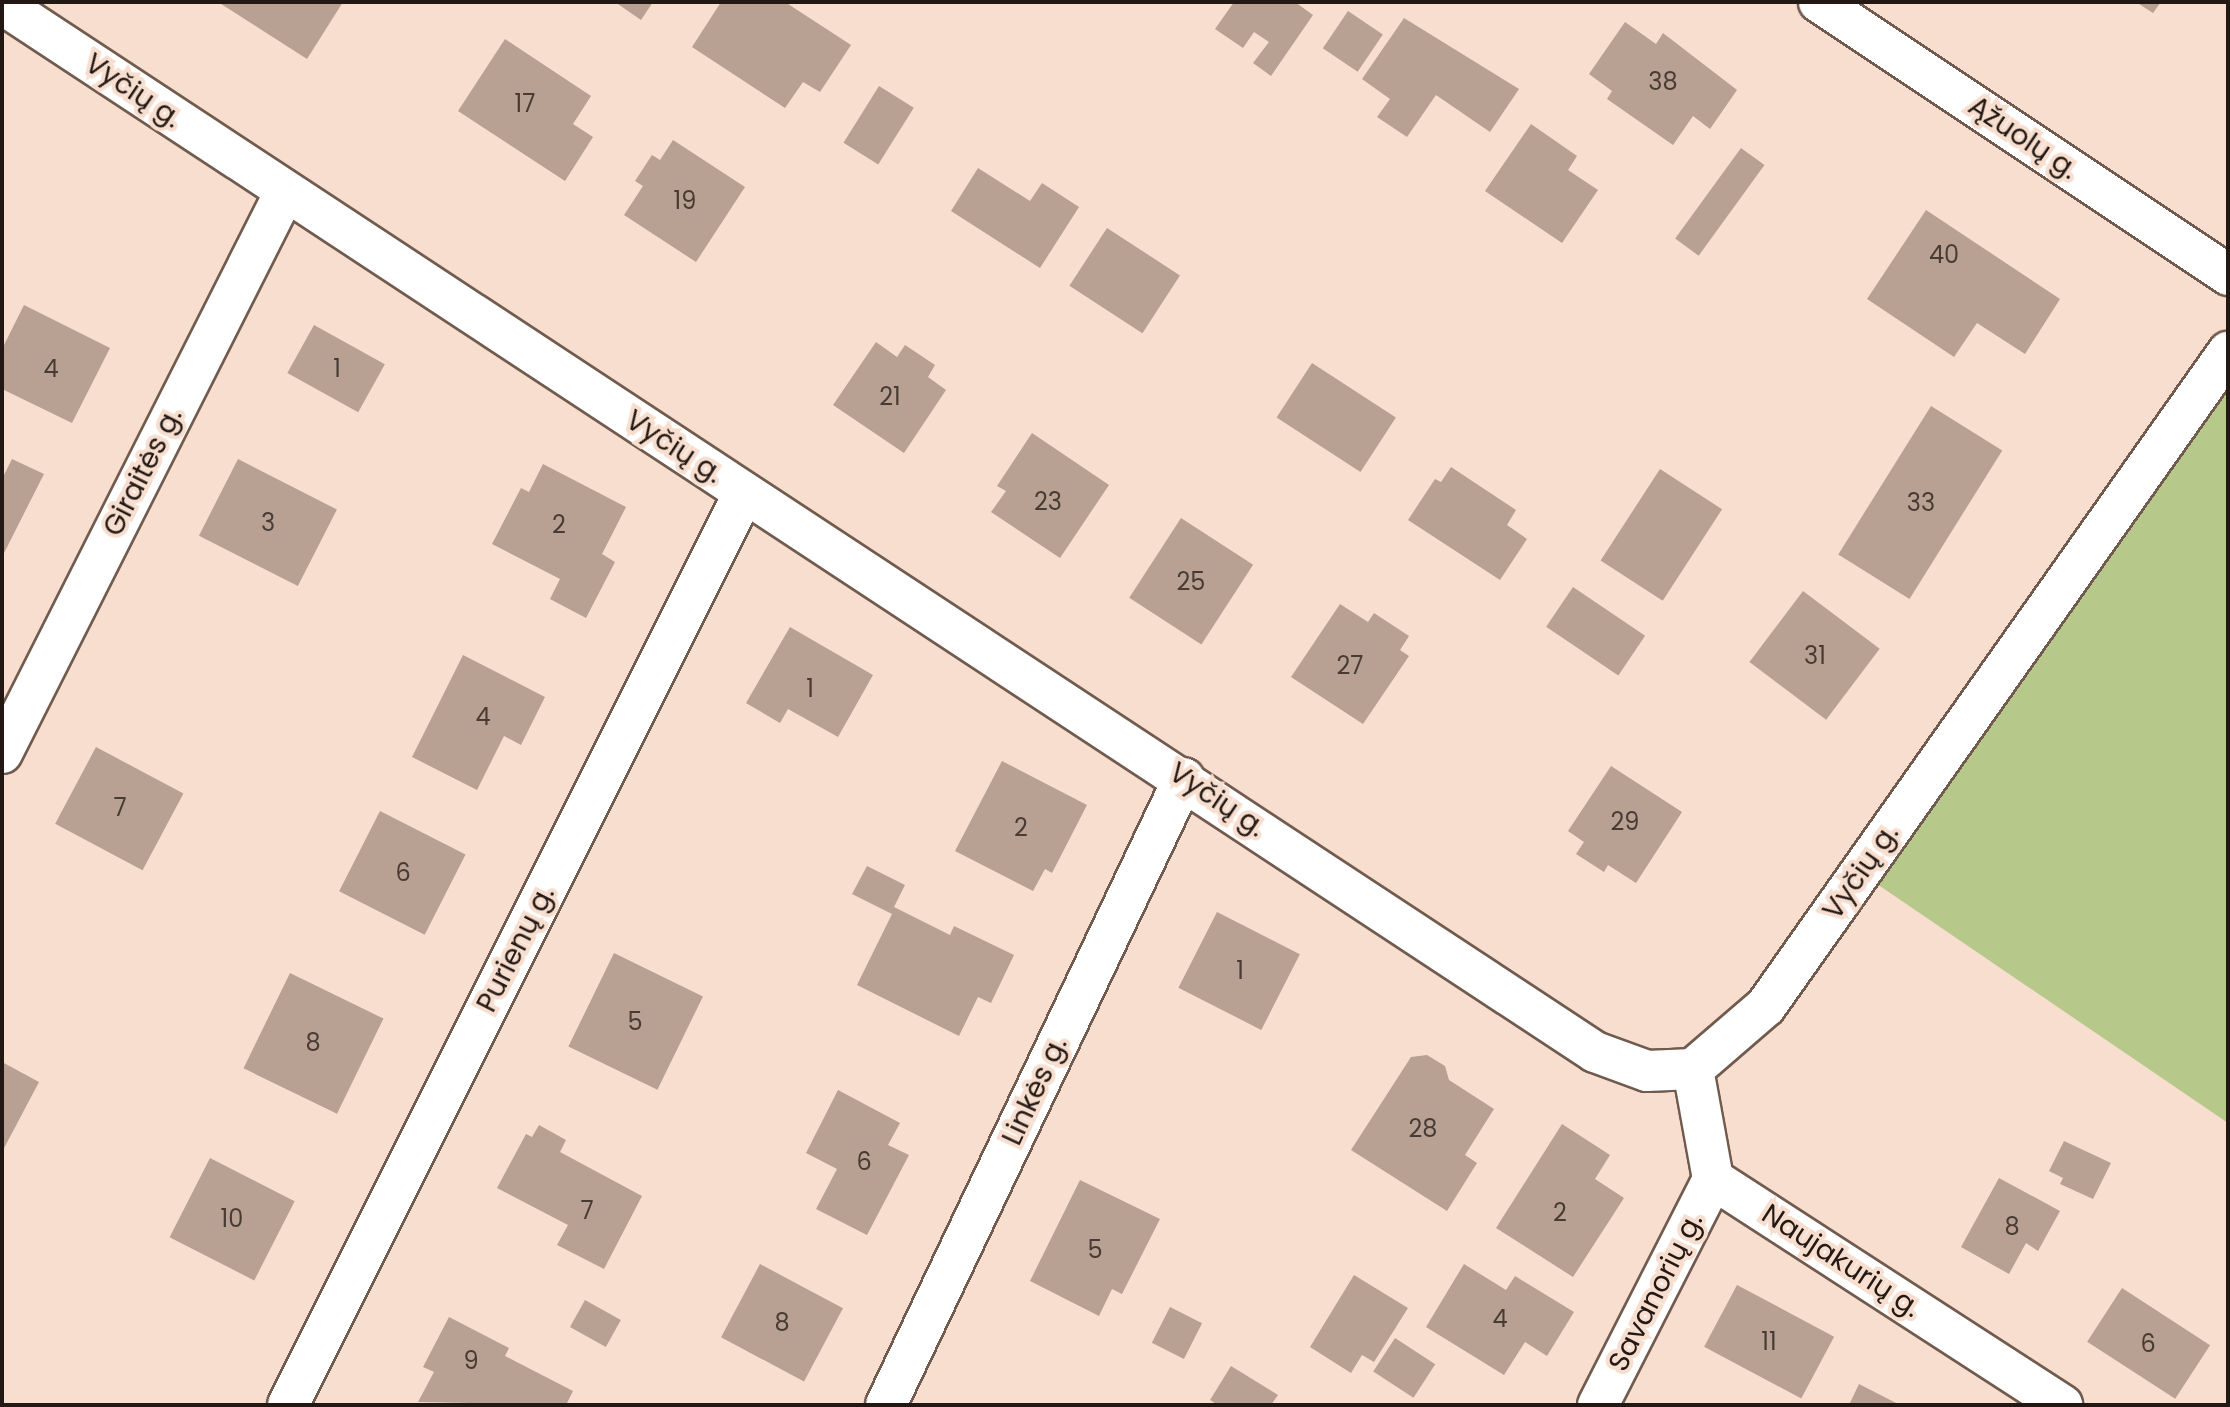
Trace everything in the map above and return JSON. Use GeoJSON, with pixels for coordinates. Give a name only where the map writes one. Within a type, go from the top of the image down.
{"type":"FeatureCollection","features":[{"type":"Feature","properties":{"kind":"street","name":"Ąžuolų g."},"geometry":{"type":"LineString","coordinates":[[1819,2],[2228,275]]}},
{"type":"Feature","properties":{"kind":"street","name":"Vyčių g."},"geometry":{"type":"LineString","coordinates":[[2,4],[744,493],[1184,778],[1595,1052],[1647,1071],[1693,1069],[1766,1006],[2228,352]]}},
{"type":"Feature","properties":{"kind":"street","name":"Giraitės g."},"geometry":{"type":"LineString","coordinates":[[2,753],[285,192]]}},
{"type":"Feature","properties":{"kind":"street","name":"Purienų g."},"geometry":{"type":"LineString","coordinates":[[288,1405],[744,493]]}},
{"type":"Feature","properties":{"kind":"street","name":"Linkės g."},"geometry":{"type":"LineString","coordinates":[[886,1405],[1184,778]]}},
{"type":"Feature","properties":{"kind":"street"},"geometry":{"type":"LineString","coordinates":[[1693,1069],[1713,1179]]}},
{"type":"Feature","properties":{"kind":"street","name":"Savanorių g."},"geometry":{"type":"LineString","coordinates":[[1598,1405],[1713,1179]]}},
{"type":"Feature","properties":{"kind":"street","name":"Naujakurių g."},"geometry":{"type":"LineString","coordinates":[[1713,1179],[2062,1405]]}},
{"type":"Feature","properties":{"kind":"green space"},"geometry":{"type":"Polygon","coordinates":[[[2228,369],[2228,1123],[1877,884],[2228,369]]]}},
{"type":"Feature","properties":{"kind":"building"},"geometry":{"type":"Polygon","coordinates":[[[218,2],[343,2],[307,59],[218,2]]]}},
{"type":"Feature","properties":{"kind":"building"},"geometry":{"type":"Polygon","coordinates":[[[615,2],[653,2],[641,20],[615,2]]]}},
{"type":"Feature","properties":{"kind":"building"},"geometry":{"type":"Polygon","coordinates":[[[721,2],[785,2],[851,45],[820,92],[803,82],[785,108],[692,47],[721,2]]]}},
{"type":"Feature","properties":{"kind":"building"},"geometry":{"type":"Polygon","coordinates":[[[1234,2],[1295,2],[1313,15],[1271,76],[1253,63],[1269,42],[1254,32],[1243,48],[1215,29],[1234,2]]]}},
{"type":"Feature","properties":{"kind":"building"},"geometry":{"type":"Polygon","coordinates":[[[2136,2],[2161,2],[2153,13],[2136,2]]]}},
{"type":"Feature","properties":{"kind":"building"},"geometry":{"type":"Polygon","coordinates":[[[1348,11],[1383,34],[1358,72],[1323,48],[1348,11]]]}},
{"type":"Feature","properties":{"kind":"building"},"geometry":{"type":"Polygon","coordinates":[[[1404,18],[1519,89],[1490,132],[1436,95],[1407,137],[1377,117],[1390,99],[1362,79],[1404,18]]]}},
{"type":"Feature","properties":{"kind":"building"},"geometry":{"type":"Polygon","coordinates":[[[1625,22],[1656,44],[1663,33],[1737,90],[1710,129],[1693,116],[1673,145],[1607,99],[1612,91],[1589,74],[1625,22]]]}},
{"type":"Feature","properties":{"kind":"building"},"geometry":{"type":"Polygon","coordinates":[[[505,39],[591,96],[573,124],[593,137],[565,181],[458,111],[505,39]]]}},
{"type":"Feature","properties":{"kind":"building"},"geometry":{"type":"Polygon","coordinates":[[[879,86],[914,108],[878,165],[843,143],[879,86]]]}},
{"type":"Feature","properties":{"kind":"building"},"geometry":{"type":"Polygon","coordinates":[[[1531,124],[1577,156],[1568,170],[1598,190],[1562,243],[1485,191],[1531,124]]]}},
{"type":"Feature","properties":{"kind":"building"},"geometry":{"type":"Polygon","coordinates":[[[673,140],[745,187],[696,262],[624,215],[643,186],[635,181],[652,155],[660,160],[673,140]]]}},
{"type":"Feature","properties":{"kind":"building"},"geometry":{"type":"Polygon","coordinates":[[[1741,148],[1764,165],[1699,256],[1675,239],[1741,148]]]}},
{"type":"Feature","properties":{"kind":"building"},"geometry":{"type":"Polygon","coordinates":[[[978,168],[1030,201],[1042,183],[1079,207],[1040,268],[951,211],[978,168]]]}},
{"type":"Feature","properties":{"kind":"building"},"geometry":{"type":"Polygon","coordinates":[[[1926,210],[2060,299],[2025,354],[1977,323],[1954,357],[1867,299],[1926,210]]]}},
{"type":"Feature","properties":{"kind":"building"},"geometry":{"type":"Polygon","coordinates":[[[1107,228],[1180,275],[1142,333],[1069,286],[1107,228]]]}},
{"type":"Feature","properties":{"kind":"building"},"geometry":{"type":"Polygon","coordinates":[[[24,305],[110,348],[72,423],[2,389],[2,349],[24,305]]]}},
{"type":"Feature","properties":{"kind":"building"},"geometry":{"type":"Polygon","coordinates":[[[314,325],[385,364],[358,412],[287,373],[314,325]]]}},
{"type":"Feature","properties":{"kind":"building"},"geometry":{"type":"Polygon","coordinates":[[[876,342],[897,357],[905,345],[935,365],[928,377],[946,390],[904,453],[833,405],[876,342]]]}},
{"type":"Feature","properties":{"kind":"building"},"geometry":{"type":"Polygon","coordinates":[[[1312,363],[1396,417],[1360,472],[1277,418],[1312,363]]]}},
{"type":"Feature","properties":{"kind":"building"},"geometry":{"type":"Polygon","coordinates":[[[1931,406],[2002,451],[1910,599],[1838,554],[1931,406]]]}},
{"type":"Feature","properties":{"kind":"building"},"geometry":{"type":"Polygon","coordinates":[[[1032,433],[1109,485],[1060,558],[991,512],[1006,491],[997,486],[1032,433]]]}},
{"type":"Feature","properties":{"kind":"building"},"geometry":{"type":"Polygon","coordinates":[[[12,459],[44,474],[2,557],[2,479],[12,459]]]}},
{"type":"Feature","properties":{"kind":"building"},"geometry":{"type":"Polygon","coordinates":[[[238,459],[337,509],[298,586],[199,536],[238,459]]]}},
{"type":"Feature","properties":{"kind":"building"},"geometry":{"type":"Polygon","coordinates":[[[543,464],[626,507],[602,554],[615,562],[586,618],[550,599],[560,579],[492,544],[521,488],[529,492],[543,464]]]}},
{"type":"Feature","properties":{"kind":"building"},"geometry":{"type":"Polygon","coordinates":[[[1451,467],[1516,510],[1507,525],[1527,539],[1500,580],[1408,520],[1435,479],[1441,482],[1451,467]]]}},
{"type":"Feature","properties":{"kind":"building"},"geometry":{"type":"Polygon","coordinates":[[[1660,469],[1722,509],[1663,601],[1601,560],[1660,469]]]}},
{"type":"Feature","properties":{"kind":"building"},"geometry":{"type":"Polygon","coordinates":[[[1181,518],[1253,565],[1201,645],[1129,598],[1181,518]]]}},
{"type":"Feature","properties":{"kind":"building"},"geometry":{"type":"Polygon","coordinates":[[[1573,587],[1645,636],[1618,675],[1546,627],[1573,587]]]}},
{"type":"Feature","properties":{"kind":"building"},"geometry":{"type":"Polygon","coordinates":[[[1803,591],[1880,649],[1826,720],[1749,662],[1803,591]]]}},
{"type":"Feature","properties":{"kind":"building"},"geometry":{"type":"Polygon","coordinates":[[[1340,604],[1368,622],[1374,613],[1409,636],[1400,650],[1409,656],[1363,724],[1291,677],[1340,604]]]}},
{"type":"Feature","properties":{"kind":"building"},"geometry":{"type":"Polygon","coordinates":[[[790,627],[873,675],[838,737],[788,709],[780,723],[746,703],[790,627]]]}},
{"type":"Feature","properties":{"kind":"building"},"geometry":{"type":"Polygon","coordinates":[[[463,655],[545,697],[521,745],[504,736],[477,790],[412,757],[463,655]]]}},
{"type":"Feature","properties":{"kind":"building"},"geometry":{"type":"Polygon","coordinates":[[[96,747],[183,793],[143,870],[55,824],[96,747]]]}},
{"type":"Feature","properties":{"kind":"building"},"geometry":{"type":"Polygon","coordinates":[[[1002,761],[1087,805],[1052,873],[1045,869],[1033,891],[955,851],[1002,761]]]}},
{"type":"Feature","properties":{"kind":"building"},"geometry":{"type":"Polygon","coordinates":[[[1611,766],[1682,812],[1636,883],[1608,865],[1604,872],[1576,854],[1584,842],[1568,831],[1611,766]]]}},
{"type":"Feature","properties":{"kind":"building"},"geometry":{"type":"Polygon","coordinates":[[[380,811],[466,855],[425,935],[339,891],[380,811]]]}},
{"type":"Feature","properties":{"kind":"building"},"geometry":{"type":"Polygon","coordinates":[[[867,866],[905,885],[894,907],[950,935],[954,926],[1014,955],[991,1003],[978,997],[959,1036],[857,985],[892,914],[852,894],[867,866]]]}},
{"type":"Feature","properties":{"kind":"building"},"geometry":{"type":"Polygon","coordinates":[[[1217,912],[1300,954],[1261,1030],[1178,988],[1217,912]]]}},
{"type":"Feature","properties":{"kind":"building"},"geometry":{"type":"Polygon","coordinates":[[[614,953],[703,996],[657,1090],[568,1046],[614,953]]]}},
{"type":"Feature","properties":{"kind":"building"},"geometry":{"type":"Polygon","coordinates":[[[290,973],[383,1019],[337,1114],[244,1068],[290,973]]]}},
{"type":"Feature","properties":{"kind":"building"},"geometry":{"type":"Polygon","coordinates":[[[1427,1055],[1445,1066],[1449,1080],[1494,1109],[1465,1155],[1477,1163],[1447,1211],[1351,1150],[1411,1057],[1427,1055]]]}},
{"type":"Feature","properties":{"kind":"building"},"geometry":{"type":"Polygon","coordinates":[[[2,1062],[39,1082],[2,1152],[2,1062]]]}},
{"type":"Feature","properties":{"kind":"building"},"geometry":{"type":"Polygon","coordinates":[[[838,1090],[900,1123],[888,1145],[909,1155],[867,1235],[816,1209],[837,1169],[806,1153],[838,1090]]]}},
{"type":"Feature","properties":{"kind":"building"},"geometry":{"type":"Polygon","coordinates":[[[1562,1124],[1610,1155],[1595,1179],[1624,1198],[1573,1277],[1496,1228],[1562,1124]]]}},
{"type":"Feature","properties":{"kind":"building"},"geometry":{"type":"Polygon","coordinates":[[[539,1125],[566,1140],[560,1152],[642,1196],[604,1269],[557,1245],[568,1225],[497,1188],[526,1134],[532,1137],[539,1125]]]}},
{"type":"Feature","properties":{"kind":"building"},"geometry":{"type":"Polygon","coordinates":[[[2064,1141],[2111,1163],[2093,1199],[2060,1184],[2063,1178],[2049,1171],[2064,1141]]]}},
{"type":"Feature","properties":{"kind":"building"},"geometry":{"type":"Polygon","coordinates":[[[210,1158],[295,1201],[254,1280],[170,1237],[210,1158]]]}},
{"type":"Feature","properties":{"kind":"building"},"geometry":{"type":"Polygon","coordinates":[[[1999,1178],[2060,1211],[2038,1251],[2026,1243],[2009,1274],[1961,1247],[1999,1178]]]}},
{"type":"Feature","properties":{"kind":"building"},"geometry":{"type":"Polygon","coordinates":[[[1080,1180],[1160,1219],[1122,1294],[1112,1289],[1099,1316],[1030,1281],[1080,1180]]]}},
{"type":"Feature","properties":{"kind":"building"},"geometry":{"type":"Polygon","coordinates":[[[760,1264],[843,1308],[804,1381],[721,1337],[760,1264]]]}},
{"type":"Feature","properties":{"kind":"building"},"geometry":{"type":"Polygon","coordinates":[[[1464,1264],[1506,1290],[1515,1276],[1574,1312],[1547,1356],[1525,1342],[1504,1375],[1426,1327],[1464,1264]]]}},
{"type":"Feature","properties":{"kind":"building"},"geometry":{"type":"Polygon","coordinates":[[[1354,1275],[1408,1308],[1374,1362],[1362,1355],[1351,1373],[1310,1347],[1354,1275]]]}},
{"type":"Feature","properties":{"kind":"building"},"geometry":{"type":"Polygon","coordinates":[[[1737,1285],[1834,1337],[1801,1398],[1704,1347],[1737,1285]]]}},
{"type":"Feature","properties":{"kind":"building"},"geometry":{"type":"Polygon","coordinates":[[[2122,1288],[2210,1345],[2175,1399],[2087,1342],[2122,1288]]]}},
{"type":"Feature","properties":{"kind":"building"},"geometry":{"type":"Polygon","coordinates":[[[585,1300],[621,1320],[606,1347],[570,1327],[585,1300]]]}},
{"type":"Feature","properties":{"kind":"building"},"geometry":{"type":"Polygon","coordinates":[[[1170,1307],[1202,1323],[1184,1359],[1152,1343],[1170,1307]]]}},
{"type":"Feature","properties":{"kind":"building"},"geometry":{"type":"Polygon","coordinates":[[[449,1317],[509,1348],[505,1356],[573,1391],[566,1405],[418,1402],[434,1372],[423,1367],[449,1317]]]}},
{"type":"Feature","properties":{"kind":"building"},"geometry":{"type":"Polygon","coordinates":[[[1395,1338],[1435,1364],[1413,1398],[1373,1372],[1395,1338]]]}},
{"type":"Feature","properties":{"kind":"building"},"geometry":{"type":"Polygon","coordinates":[[[1231,1366],[1278,1395],[1271,1405],[1218,1405],[1210,1400],[1231,1366]]]}},
{"type":"Feature","properties":{"kind":"building"},"geometry":{"type":"Polygon","coordinates":[[[1859,1384],[1900,1405],[1849,1405],[1859,1384]]]}}]}
